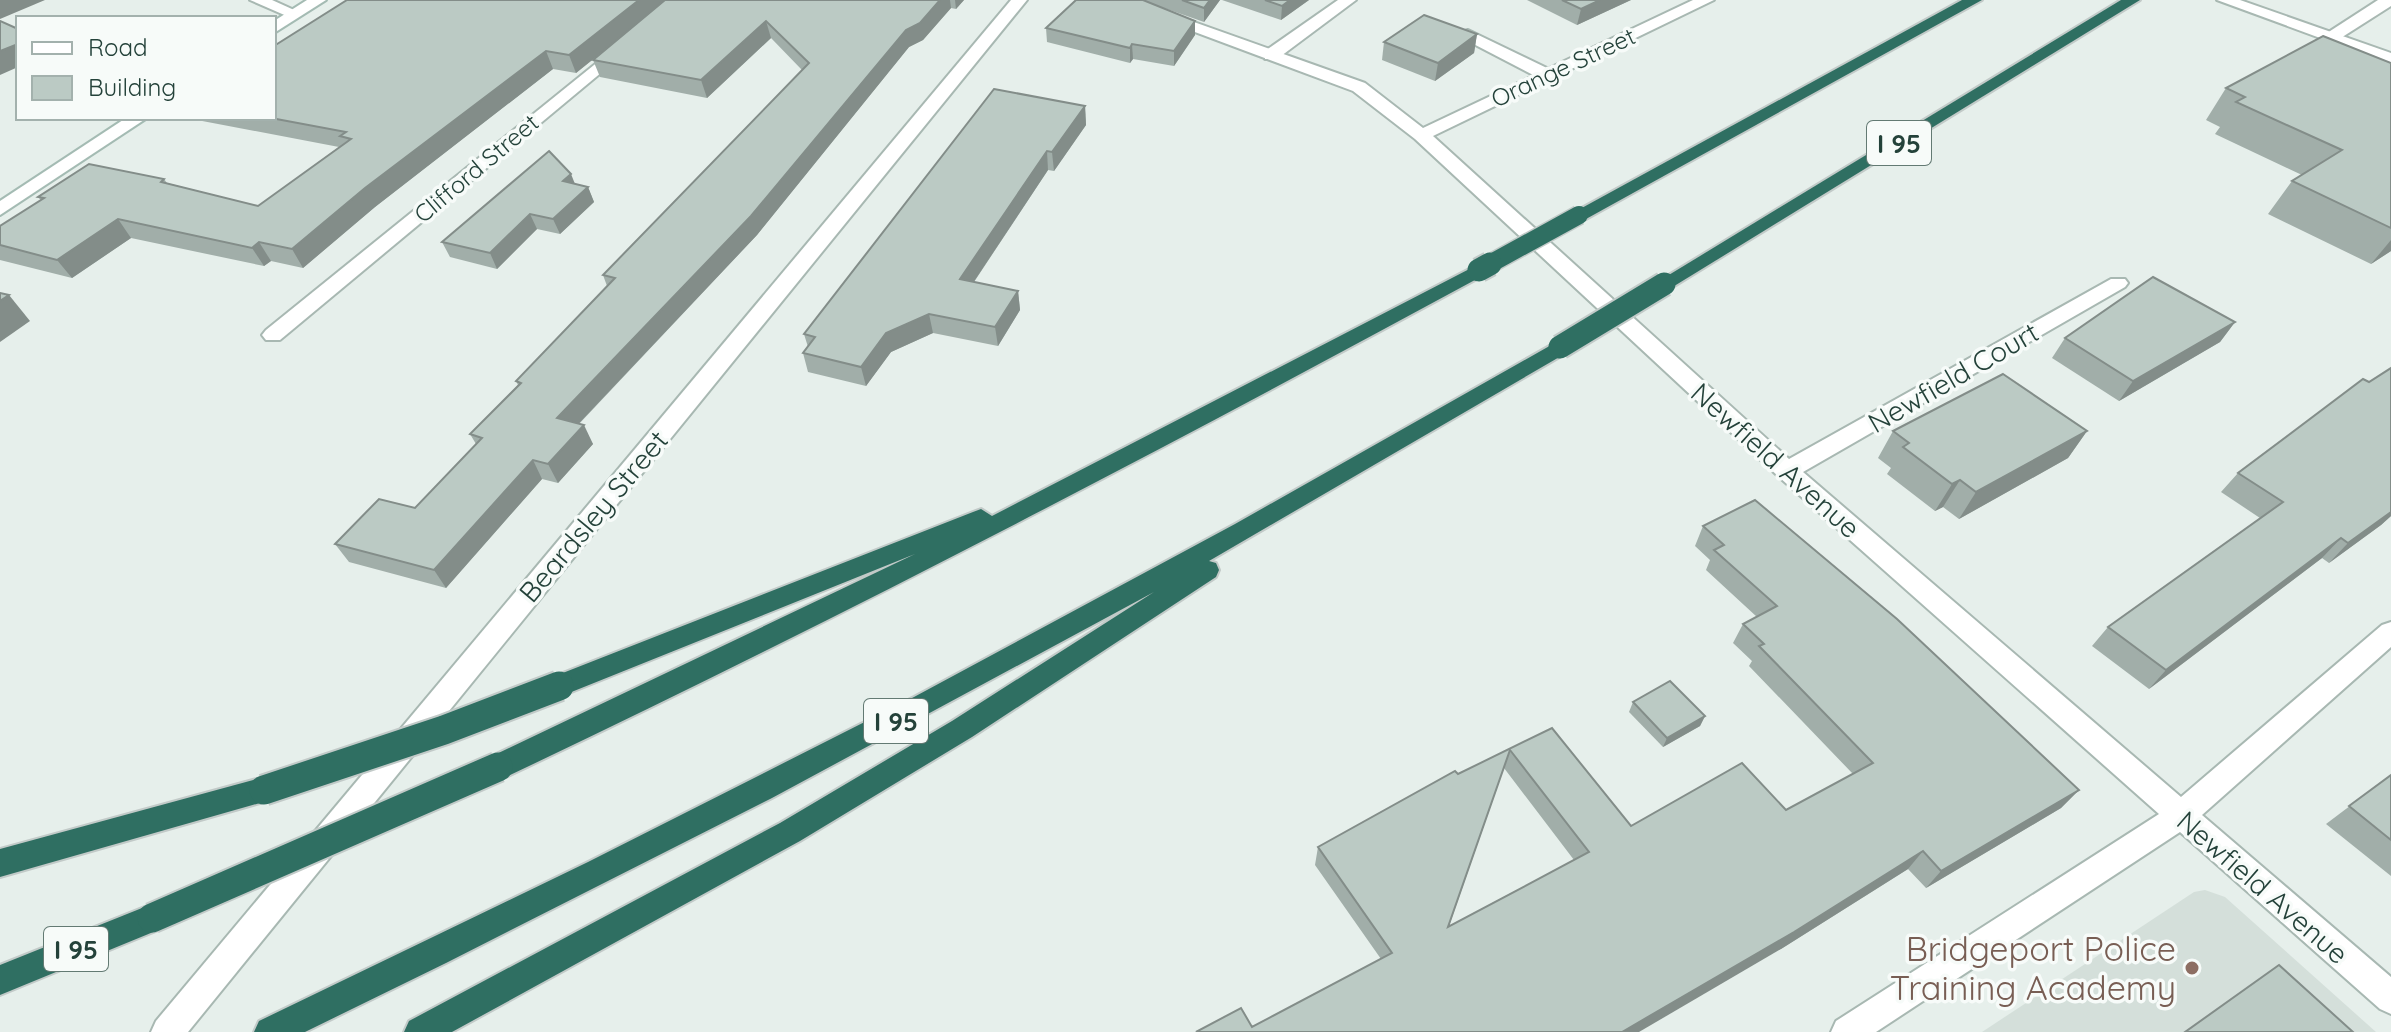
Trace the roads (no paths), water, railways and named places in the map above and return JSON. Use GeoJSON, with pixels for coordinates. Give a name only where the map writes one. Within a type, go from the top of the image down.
{"type":"FeatureCollection","features":[{"type":"Feature","properties":{"kind":"highway","name":"I 95"},"geometry":{"type":"LineString","coordinates":[[0,980],[152,918],[498,767],[793,628],[1117,464],[1974,0]]}},
{"type":"Feature","properties":{"kind":"highway","name":"I 95"},"geometry":{"type":"LineString","coordinates":[[270,1032],[831,756],[1334,482],[2132,0]]}},
{"type":"Feature","properties":{"kind":"highway"},"geometry":{"type":"LineString","coordinates":[[420,1032],[610,932],[830,808],[962,729],[1469,401]]}},
{"type":"Feature","properties":{"kind":"highway"},"geometry":{"type":"LineString","coordinates":[[0,863],[264,790],[444,730],[1117,464]]}},
{"type":"Feature","properties":{"kind":"street"},"geometry":{"type":"LineString","coordinates":[[258,0],[295,14]]}},
{"type":"Feature","properties":{"kind":"street"},"geometry":{"type":"LineString","coordinates":[[276,27],[318,0]]}},
{"type":"Feature","properties":{"kind":"street","name":"Beardsley Street"},"geometry":{"type":"LineString","coordinates":[[167,1032],[1019,0]]}},
{"type":"Feature","properties":{"kind":"street","name":"Newfield Avenue"},"geometry":{"type":"LineString","coordinates":[[1117,0],[1359,87],[1421,135],[1787,471],[2391,998]]}},
{"type":"Feature","properties":{"kind":"street"},"geometry":{"type":"LineString","coordinates":[[1271,55],[1348,0]]}},
{"type":"Feature","properties":{"kind":"street","name":"Orange Street"},"geometry":{"type":"LineString","coordinates":[[1421,135],[1706,0]]}},
{"type":"Feature","properties":{"kind":"street"},"geometry":{"type":"LineString","coordinates":[[2225,0],[2391,59]]}},
{"type":"Feature","properties":{"kind":"street"},"geometry":{"type":"LineString","coordinates":[[2330,38],[2389,0]]}},
{"type":"Feature","properties":{"kind":"street"},"geometry":{"type":"LineString","coordinates":[[1468,35],[1545,74]]}},
{"type":"Feature","properties":{"kind":"street","name":"Clifford Street"},"geometry":{"type":"LineString","coordinates":[[273,335],[630,41]]}},
{"type":"Feature","properties":{"kind":"street"},"geometry":{"type":"LineString","coordinates":[[0,209],[135,120]]}},
{"type":"Feature","properties":{"kind":"street","name":"Newfield Court"},"geometry":{"type":"LineString","coordinates":[[1787,471],[2118,283]]}},
{"type":"Feature","properties":{"kind":"street"},"geometry":{"type":"LineString","coordinates":[[1847,1032],[2181,815],[2391,632]]}},
{"type":"Feature","properties":{"kind":"place","name":"Bridgeport Police Training Academy"},"geometry":{"type":"Point","coordinates":[2192,968]}}]}
